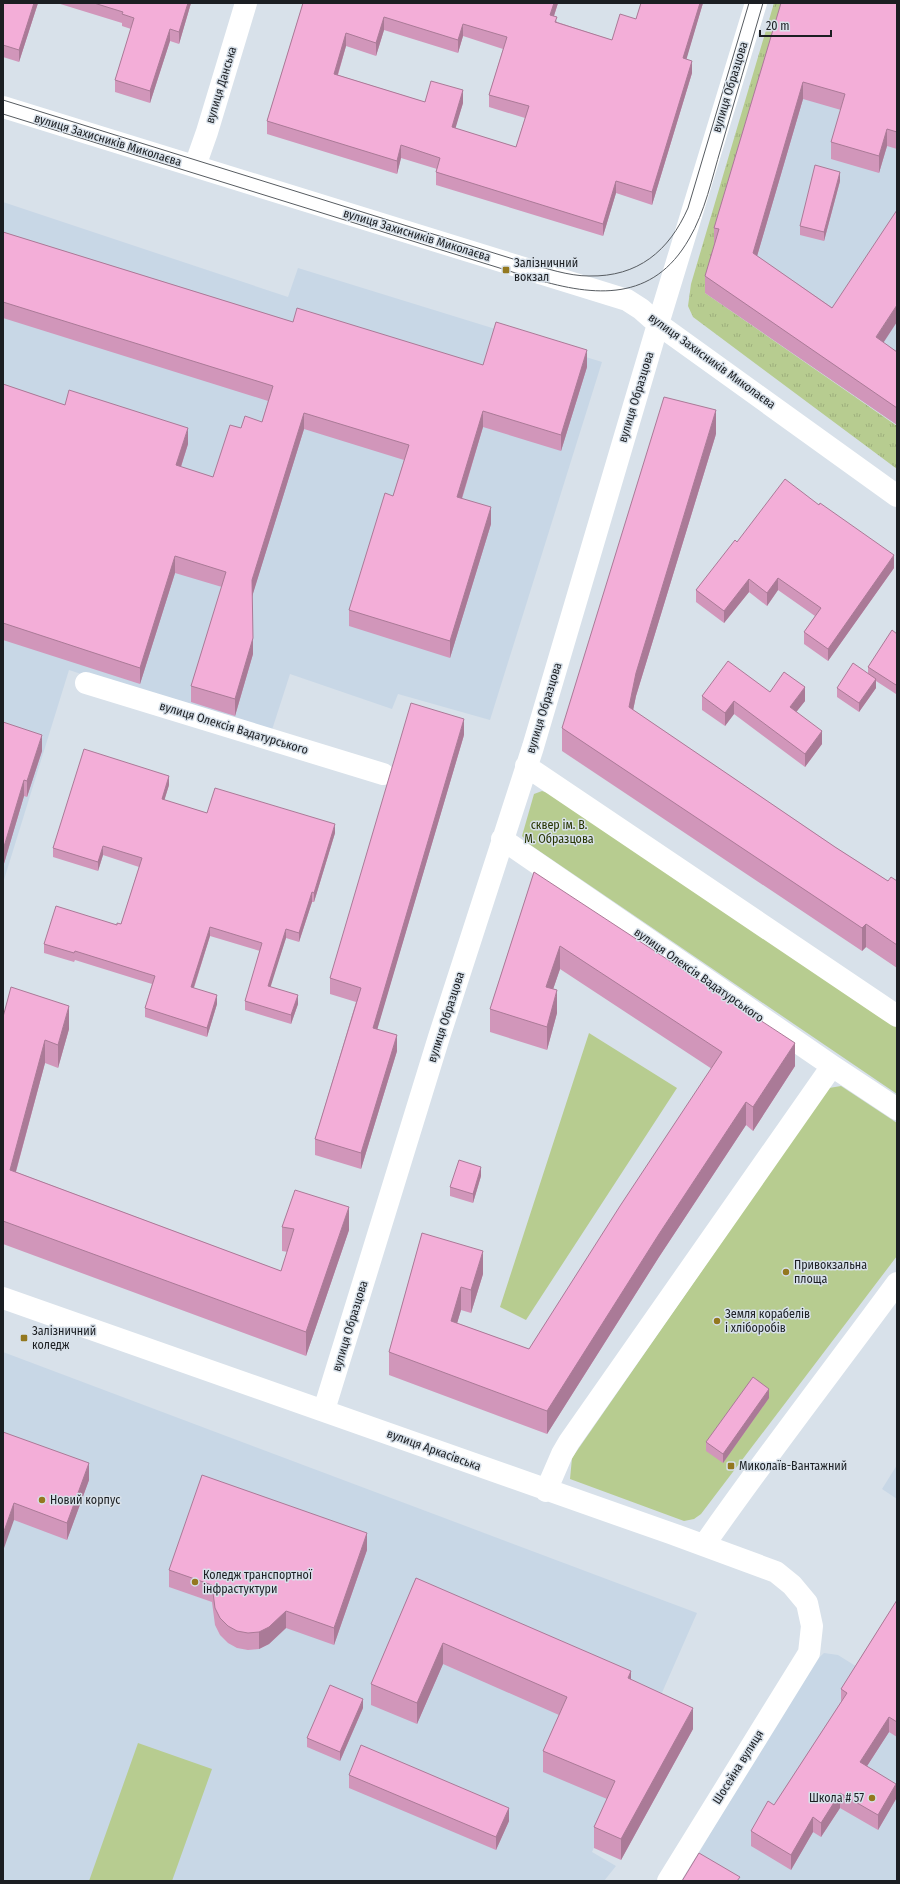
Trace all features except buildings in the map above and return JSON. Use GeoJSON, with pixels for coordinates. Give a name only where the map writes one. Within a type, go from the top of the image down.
{"type":"FeatureCollection","features":[{"type":"Feature","properties":{"kind":"street","name":"вулиця Данська"},"geometry":{"type":"LineString","coordinates":[[195,166],[207,132],[246,3]]}},
{"type":"Feature","properties":{"kind":"street","name":"вулиця Образцова"},"geometry":{"type":"LineString","coordinates":[[324,1410],[502,838],[533,747],[658,324],[756,3]]}},
{"type":"Feature","properties":{"kind":"street","name":"вулиця Захисників Миколаєва"},"geometry":{"type":"LineString","coordinates":[[3,107],[627,300],[641,309],[658,324],[897,496]]}},
{"type":"Feature","properties":{"kind":"street","name":"вулиця Олексія Вадатурського"},"geometry":{"type":"LineString","coordinates":[[86,683],[382,774]]}},
{"type":"Feature","properties":{"kind":"street"},"geometry":{"type":"LineString","coordinates":[[526,766],[897,1016]]}},
{"type":"Feature","properties":{"kind":"street","name":"вулиця Олексія Вадатурського"},"geometry":{"type":"LineString","coordinates":[[502,838],[832,1066],[897,1108]]}},
{"type":"Feature","properties":{"kind":"street"},"geometry":{"type":"LineString","coordinates":[[546,1491],[562,1454],[569,1442],[832,1066]]}},
{"type":"Feature","properties":{"kind":"street"},"geometry":{"type":"LineString","coordinates":[[704,1546],[750,1480],[897,1283]]}},
{"type":"Feature","properties":{"kind":"street","name":"вулиця Аркасівська"},"geometry":{"type":"LineString","coordinates":[[3,1298],[324,1410],[546,1491],[776,1572],[792,1585],[807,1603],[812,1626],[809,1653]]}},
{"type":"Feature","properties":{"kind":"street","name":"Шосейна вулиця"},"geometry":{"type":"LineString","coordinates":[[668,1881],[809,1653]]}},
{"type":"Feature","properties":{"kind":"shaded area"},"geometry":{"type":"Polygon","coordinates":[[[786,3],[897,3],[897,425],[705,293],[786,3]]]}},
{"type":"Feature","properties":{"kind":"shaded area"},"geometry":{"type":"Polygon","coordinates":[[[3,202],[288,297],[298,268],[602,362],[490,720],[398,694],[392,709],[290,674],[270,736],[69,670],[3,883],[3,202]]]}},
{"type":"Feature","properties":{"kind":"shaded area"},"geometry":{"type":"Polygon","coordinates":[[[3,1352],[697,1613],[592,1852],[616,1866],[604,1881],[3,1881],[3,1352]]]}},
{"type":"Feature","properties":{"kind":"shaded area"},"geometry":{"type":"Polygon","coordinates":[[[897,1465],[897,1499],[882,1489],[897,1465]]]}},
{"type":"Feature","properties":{"kind":"shaded area"},"geometry":{"type":"Polygon","coordinates":[[[897,1616],[897,1881],[682,1881],[810,1666],[824,1653],[838,1655],[862,1670],[897,1616]]]}},
{"type":"Feature","properties":{"kind":"green space"},"geometry":{"type":"Polygon","coordinates":[[[774,3],[786,3],[705,293],[897,426],[897,469],[693,317],[688,306],[691,284],[774,3]]]}},
{"type":"Feature","properties":{"kind":"green space","name":"сквер ім. В. М. Образцова"},"geometry":{"type":"Polygon","coordinates":[[[542,791],[557,796],[897,1027],[897,1094],[529,844],[522,836],[534,794],[542,791]]]}},
{"type":"Feature","properties":{"kind":"green space"},"geometry":{"type":"Polygon","coordinates":[[[589,1033],[677,1088],[526,1320],[500,1307],[589,1033]]]}},
{"type":"Feature","properties":{"kind":"green space"},"geometry":{"type":"Polygon","coordinates":[[[841,1086],[897,1123],[897,1256],[701,1514],[694,1519],[684,1521],[570,1479],[572,1458],[823,1096],[829,1088],[841,1086]]]}},
{"type":"Feature","properties":{"kind":"green space"},"geometry":{"type":"Polygon","coordinates":[[[138,1743],[212,1769],[172,1881],[89,1881],[138,1743]]]}},
{"type":"Feature","properties":{"kind":"tram line"},"geometry":{"type":"LineString","coordinates":[[3,100],[526,263],[573,275],[607,275],[622,272],[637,266],[661,249],[671,237],[688,208],[749,3]]}},
{"type":"Feature","properties":{"kind":"tram line"},"geometry":{"type":"LineString","coordinates":[[3,114],[535,279],[579,289],[601,291],[621,289],[640,284],[658,274],[675,260],[695,229],[708,195],[763,3]]}},
{"type":"Feature","properties":{"kind":"place","name":"Залізничний вокзал"},"geometry":{"type":"Point","coordinates":[506,270]}},
{"type":"Feature","properties":{"kind":"place","name":"Привокзальна площа"},"geometry":{"type":"Point","coordinates":[786,1272]}},
{"type":"Feature","properties":{"kind":"place","name":"Земля корабелів і хліборобів"},"geometry":{"type":"Point","coordinates":[717,1321]}},
{"type":"Feature","properties":{"kind":"place","name":"Залізничний коледж"},"geometry":{"type":"Point","coordinates":[24,1338]}},
{"type":"Feature","properties":{"kind":"place","name":"Миколаїв-Вантажний"},"geometry":{"type":"Point","coordinates":[731,1466]}},
{"type":"Feature","properties":{"kind":"place","name":"Новий корпус"},"geometry":{"type":"Point","coordinates":[42,1500]}},
{"type":"Feature","properties":{"kind":"place","name":"Коледж транспортної інфрастуктури"},"geometry":{"type":"Point","coordinates":[195,1582]}},
{"type":"Feature","properties":{"kind":"place","name":"Школа # 57"},"geometry":{"type":"Point","coordinates":[872,1798]}}]}
